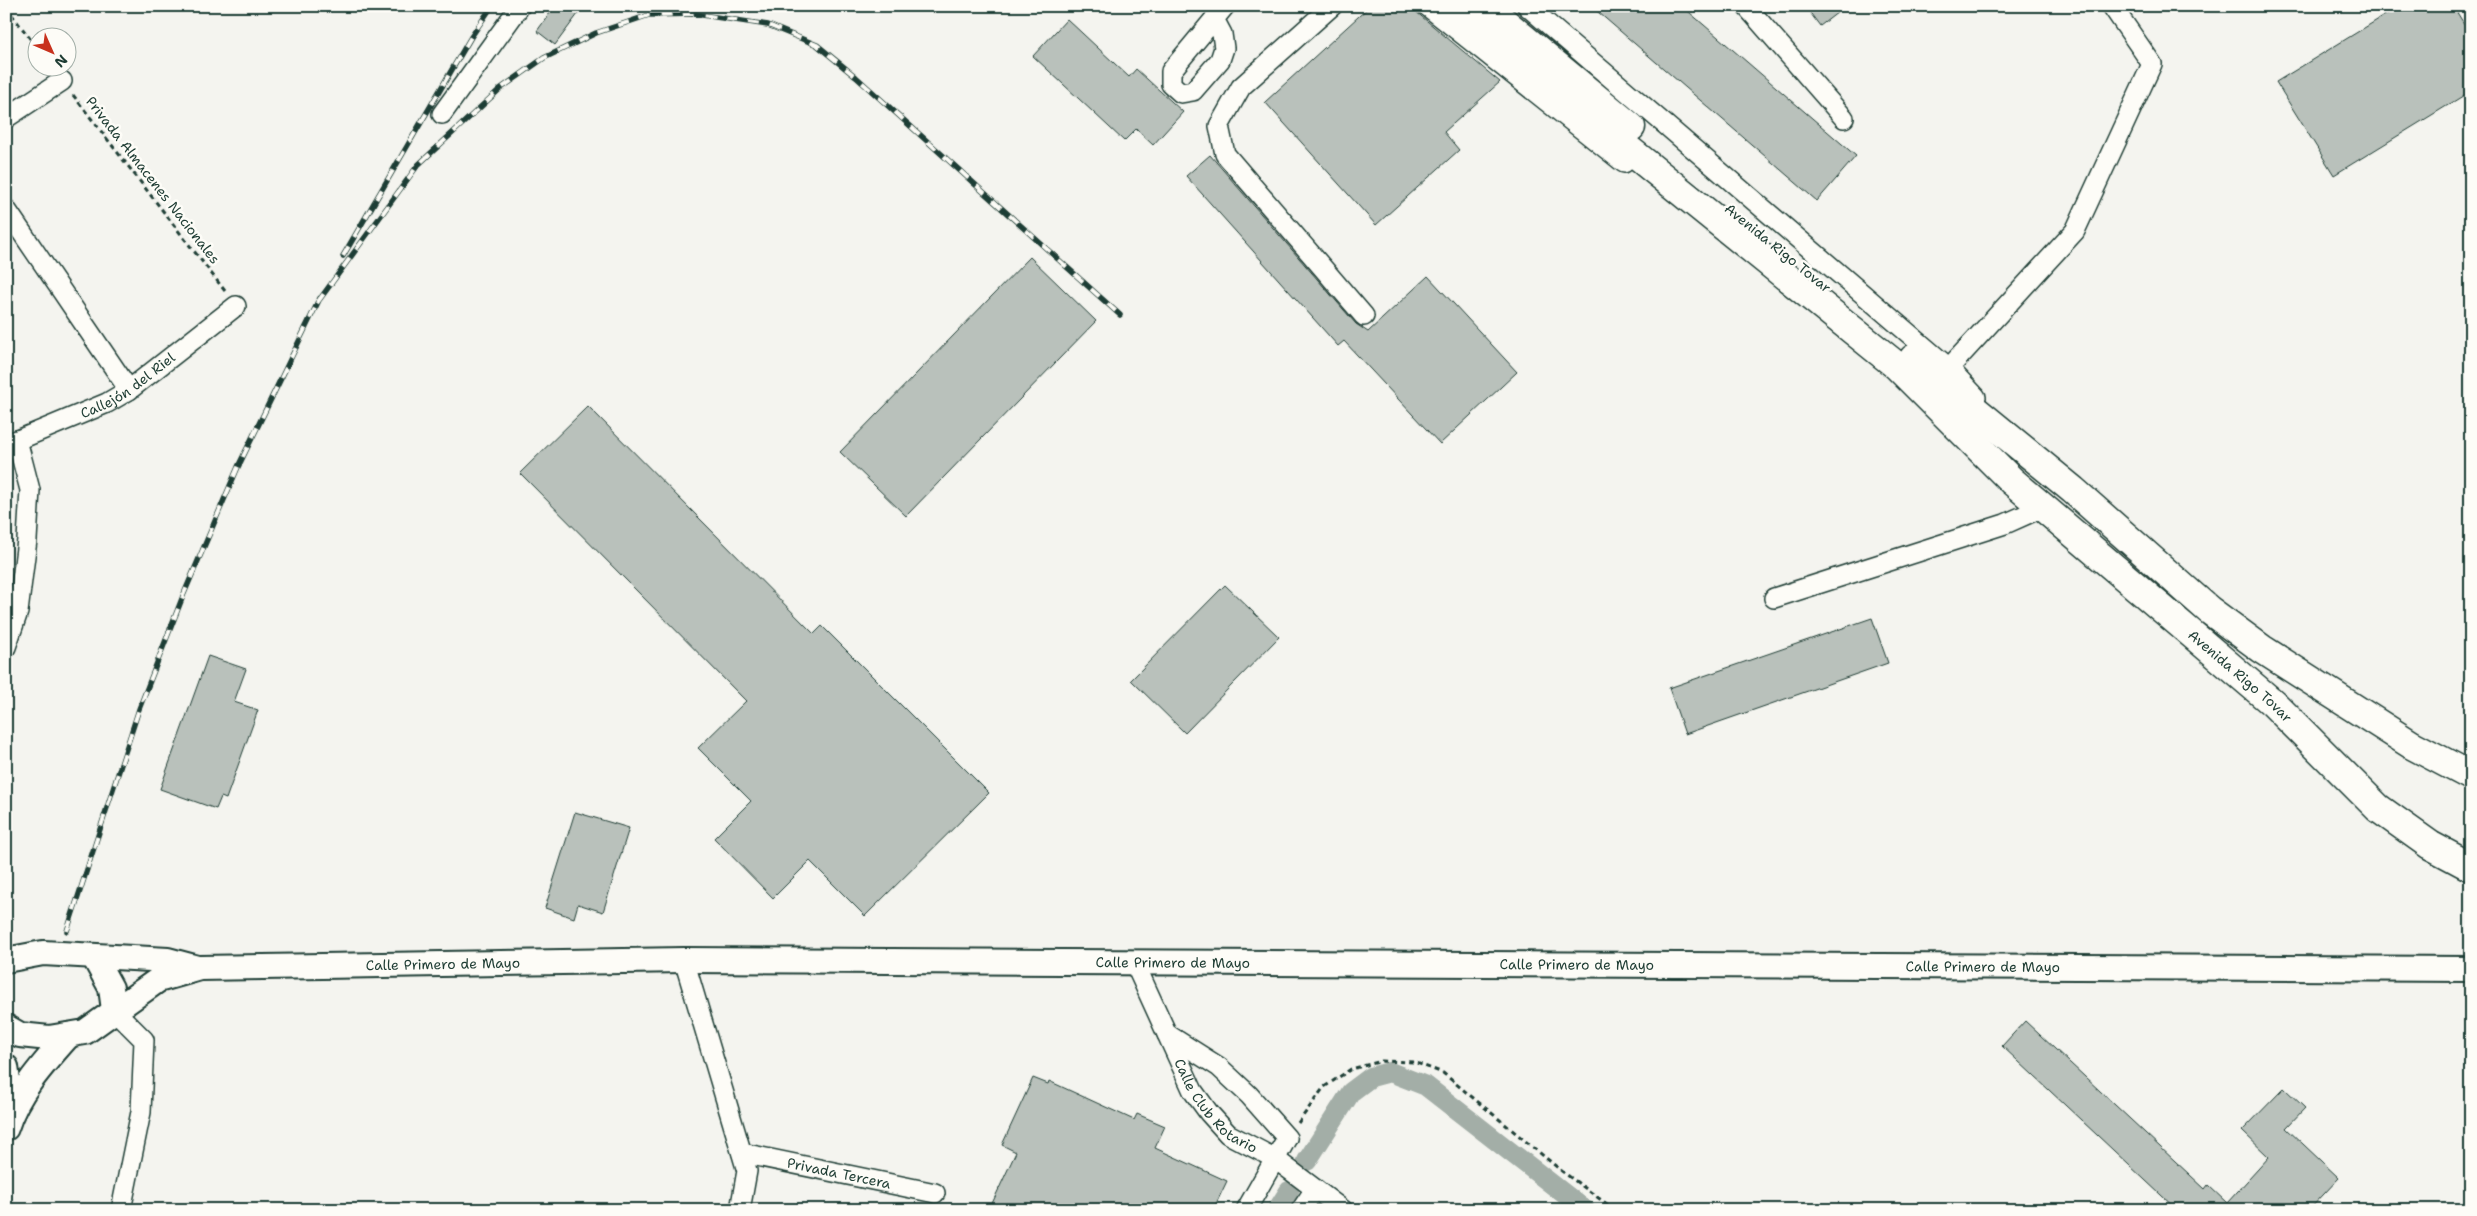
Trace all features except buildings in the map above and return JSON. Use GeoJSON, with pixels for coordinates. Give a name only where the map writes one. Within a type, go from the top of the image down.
{"type":"FeatureCollection","features":[{"type":"Feature","properties":{"kind":"highway","name":"Avenida Rigo Tovar"},"geometry":{"type":"LineString","coordinates":[[1485,6],[2073,490],[2210,610],[2262,649],[2412,745],[2471,776]]}},
{"type":"Feature","properties":{"kind":"highway","name":"Avenida Rigo Tovar"},"geometry":{"type":"LineString","coordinates":[[1434,7],[1898,366],[2012,481],[2273,703],[2378,808],[2430,845],[2471,867]]}},
{"type":"Feature","properties":{"kind":"main road","name":"Calle Primero de Mayo"},"geometry":{"type":"LineString","coordinates":[[6,960],[43,953],[168,960],[200,968],[684,960],[1135,964],[2471,969]]}},
{"type":"Feature","properties":{"kind":"main road"},"geometry":{"type":"LineString","coordinates":[[94,957],[111,988],[114,1010]]}},
{"type":"Feature","properties":{"kind":"main road","name":"Calle Primero de Mayo"},"geometry":{"type":"LineString","coordinates":[[6,1027],[20,1035],[49,1038],[85,1032],[158,980],[200,968]]}},
{"type":"Feature","properties":{"kind":"main road"},"geometry":{"type":"LineString","coordinates":[[9,1118],[38,1071],[69,1035]]}},
{"type":"Feature","properties":{"kind":"main road"},"geometry":{"type":"LineString","coordinates":[[6,1066],[9,1118]]}},
{"type":"Feature","properties":{"kind":"street"},"geometry":{"type":"LineString","coordinates":[[442,114],[520,6]]}},
{"type":"Feature","properties":{"kind":"street"},"geometry":{"type":"LineString","coordinates":[[1332,6],[1241,87],[1219,126],[1225,154],[1364,316]]}},
{"type":"Feature","properties":{"kind":"street","name":"Avenida Rigo Tovar"},"geometry":{"type":"LineString","coordinates":[[1527,6],[1949,368],[2073,490]]}},
{"type":"Feature","properties":{"kind":"street"},"geometry":{"type":"LineString","coordinates":[[1746,6],[1844,118]]}},
{"type":"Feature","properties":{"kind":"street"},"geometry":{"type":"LineString","coordinates":[[1949,368],[2075,230],[2152,64],[2112,6]]}},
{"type":"Feature","properties":{"kind":"street","name":"Avenida Rigo Tovar"},"geometry":{"type":"LineString","coordinates":[[1434,7],[1794,299],[2012,481]]}},
{"type":"Feature","properties":{"kind":"street"},"geometry":{"type":"LineString","coordinates":[[6,118],[62,81]]}},
{"type":"Feature","properties":{"kind":"street"},"geometry":{"type":"LineString","coordinates":[[6,209],[129,390]]}},
{"type":"Feature","properties":{"kind":"street","name":"Callejón del Riel"},"geometry":{"type":"LineString","coordinates":[[12,443],[107,403],[129,390],[236,306]]}},
{"type":"Feature","properties":{"kind":"street"},"geometry":{"type":"LineString","coordinates":[[6,647],[18,612],[28,540],[30,490],[12,443]]}},
{"type":"Feature","properties":{"kind":"street"},"geometry":{"type":"LineString","coordinates":[[1774,598],[2005,524],[2043,507]]}},
{"type":"Feature","properties":{"kind":"street"},"geometry":{"type":"LineString","coordinates":[[684,960],[747,1172],[740,1210]]}},
{"type":"Feature","properties":{"kind":"street","name":"Calle Club Rotario"},"geometry":{"type":"LineString","coordinates":[[1135,964],[1193,1091],[1208,1113],[1228,1134],[1274,1158],[1343,1210]]}},
{"type":"Feature","properties":{"kind":"street"},"geometry":{"type":"LineString","coordinates":[[114,1010],[144,1040],[141,1112],[121,1210]]}},
{"type":"Feature","properties":{"kind":"street"},"geometry":{"type":"LineString","coordinates":[[1167,1034],[1219,1067],[1249,1095],[1287,1138],[1246,1210]]}},
{"type":"Feature","properties":{"kind":"street","name":"Privada Tercera"},"geometry":{"type":"LineString","coordinates":[[742,1153],[935,1193]]}},
{"type":"Feature","properties":{"kind":"street"},"geometry":{"type":"LineString","coordinates":[[1301,1210],[1315,1189]]}},
{"type":"Feature","properties":{"kind":"path"},"geometry":{"type":"LineString","coordinates":[[6,7],[28,35]]}},
{"type":"Feature","properties":{"kind":"path","name":"Privada Almacenes Nacionales"},"geometry":{"type":"LineString","coordinates":[[62,81],[236,306]]}},
{"type":"Feature","properties":{"kind":"path"},"geometry":{"type":"LineString","coordinates":[[1287,1138],[1324,1087],[1351,1070],[1382,1061],[1414,1062],[1443,1073],[1563,1172],[1615,1210]]}},
{"type":"Feature","properties":{"kind":"waterway"},"geometry":{"type":"LineString","coordinates":[[1307,1161],[1351,1092],[1371,1077],[1390,1072],[1426,1086],[1585,1210]]}},
{"type":"Feature","properties":{"kind":"waterway"},"geometry":{"type":"LineString","coordinates":[[1277,1210],[1289,1191]]}},
{"type":"Feature","properties":{"kind":"railway"},"geometry":{"type":"LineString","coordinates":[[343,256],[471,37],[492,6]]}},
{"type":"Feature","properties":{"kind":"railway"},"geometry":{"type":"LineString","coordinates":[[317,303],[418,165],[500,89],[544,58],[596,33],[649,15],[696,14],[768,25],[817,45],[856,77],[1120,315]]}},
{"type":"Feature","properties":{"kind":"railway"},"geometry":{"type":"LineString","coordinates":[[67,931],[139,709],[183,596],[238,467],[320,298]]}}]}
